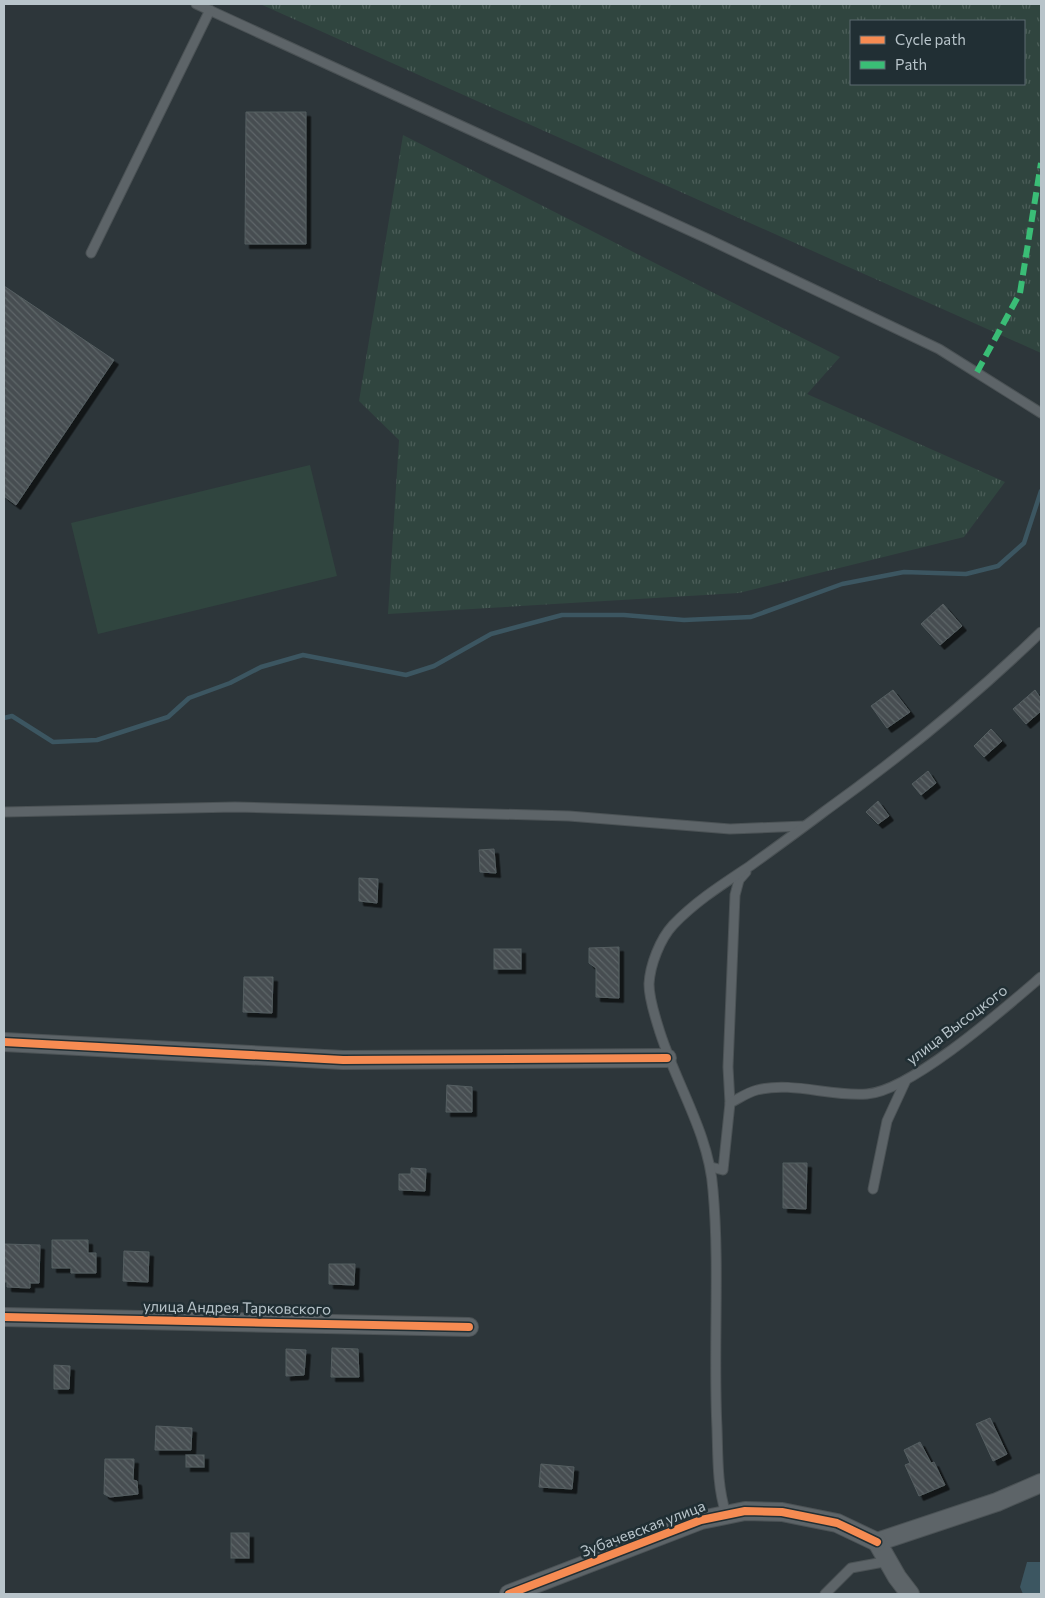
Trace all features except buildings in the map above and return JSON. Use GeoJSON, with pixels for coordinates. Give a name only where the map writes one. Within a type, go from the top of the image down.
{"type":"FeatureCollection","features":[{"type":"Feature","properties":{"kind":"street"},"geometry":{"type":"LineString","coordinates":[[4,1042],[343,1060],[667,1058]]}},
{"type":"Feature","properties":{"kind":"street","name":"улица Андрея Тарковского"},"geometry":{"type":"LineString","coordinates":[[4,1317],[469,1327]]}},
{"type":"Feature","properties":{"kind":"street"},"geometry":{"type":"LineString","coordinates":[[910,1594],[897,1586],[888,1561],[877,1542],[997,1502],[1041,1483]]}},
{"type":"Feature","properties":{"kind":"street","name":"Зубачевская улица"},"geometry":{"type":"LineString","coordinates":[[509,1594],[701,1520],[745,1511],[782,1512],[837,1523],[877,1542]]}},
{"type":"Feature","properties":{"kind":"lane"},"geometry":{"type":"LineString","coordinates":[[196,4],[699,235],[939,349],[1041,413]]}},
{"type":"Feature","properties":{"kind":"lane"},"geometry":{"type":"LineString","coordinates":[[90,253],[210,10]]}},
{"type":"Feature","properties":{"kind":"lane"},"geometry":{"type":"LineString","coordinates":[[726,1514],[721,1498],[716,1417],[714,1218],[711,1167],[688,1103],[667,1058],[652,1008],[649,986],[651,964],[671,927],[705,896],[804,826],[922,736],[1016,656],[1041,632]]}},
{"type":"Feature","properties":{"kind":"lane"},"geometry":{"type":"LineString","coordinates":[[4,812],[236,807],[569,816],[730,830],[804,826]]}},
{"type":"Feature","properties":{"kind":"lane"},"geometry":{"type":"LineString","coordinates":[[711,1167],[723,1170],[730,1103],[728,1067],[734,895],[740,880],[750,865]]}},
{"type":"Feature","properties":{"kind":"lane","name":"улица Высоцкого"},"geometry":{"type":"LineString","coordinates":[[730,1103],[756,1090],[786,1087],[846,1094],[868,1094],[888,1089],[906,1080],[952,1050],[1041,977]]}},
{"type":"Feature","properties":{"kind":"lane"},"geometry":{"type":"LineString","coordinates":[[874,1189],[887,1121],[906,1080]]}},
{"type":"Feature","properties":{"kind":"lane"},"geometry":{"type":"LineString","coordinates":[[825,1594],[850,1568],[888,1561]]}},
{"type":"Feature","properties":{"kind":"green space"},"geometry":{"type":"Polygon","coordinates":[[[260,4],[1041,4],[1041,353],[260,4]]]}},
{"type":"Feature","properties":{"kind":"green space"},"geometry":{"type":"Polygon","coordinates":[[[403,135],[840,357],[807,394],[1005,482],[964,537],[739,593],[388,614],[399,440],[359,401],[403,135]]]}},
{"type":"Feature","properties":{"kind":"green space"},"geometry":{"type":"Polygon","coordinates":[[[310,465],[337,576],[98,634],[71,523],[310,465]]]}},
{"type":"Feature","properties":{"kind":"water"},"geometry":{"type":"Polygon","coordinates":[[[1027,1562],[1041,1562],[1041,1594],[1023,1594],[1020,1587],[1027,1562]]]}},
{"type":"Feature","properties":{"kind":"waterway"},"geometry":{"type":"LineString","coordinates":[[4,718],[12,716],[53,742],[97,740],[168,717],[189,698],[230,683],[261,667],[303,655],[406,675],[434,666],[491,634],[562,615],[624,615],[684,620],[751,617],[842,584],[904,572],[966,574],[998,566],[1024,543],[1041,491]]}},
{"type":"Feature","properties":{"kind":"marked path"},"geometry":{"type":"LineString","coordinates":[[977,372],[1020,293],[1041,163]]}},
{"type":"Feature","properties":{"kind":"cycle path"},"geometry":{"type":"LineString","coordinates":[[4,1042],[343,1060],[667,1058]]}},
{"type":"Feature","properties":{"kind":"cycle path"},"geometry":{"type":"LineString","coordinates":[[4,1317],[469,1327]]}},
{"type":"Feature","properties":{"kind":"cycle path"},"geometry":{"type":"LineString","coordinates":[[509,1594],[701,1520],[745,1511],[782,1512],[837,1523],[877,1542]]}}]}
